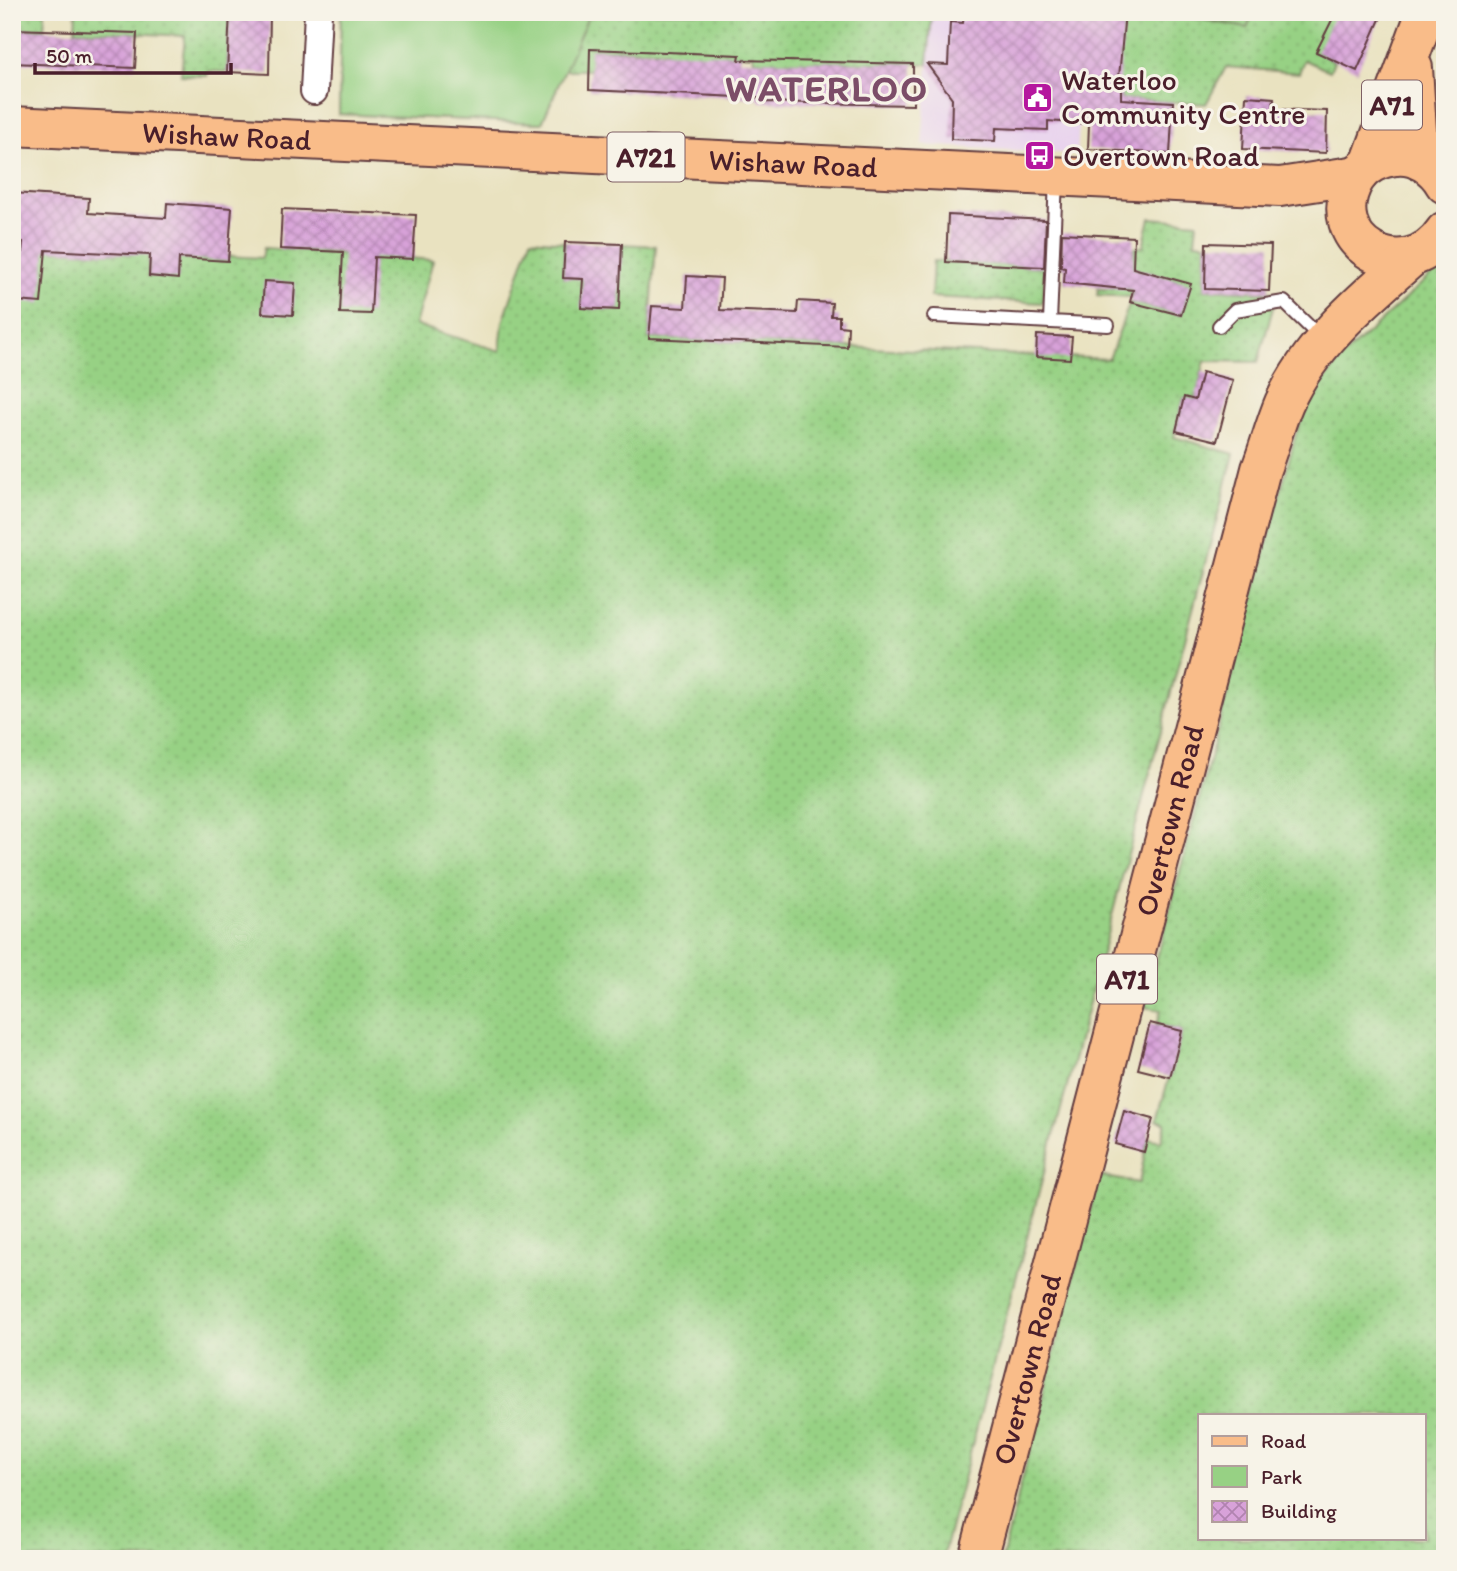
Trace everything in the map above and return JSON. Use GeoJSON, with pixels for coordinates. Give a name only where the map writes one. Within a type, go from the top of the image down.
{"type":"FeatureCollection","features":[{"type":"Feature","properties":{"kind":"main road","name":"A71"},"geometry":{"type":"LineString","coordinates":[[1364,170],[1418,29]]}},
{"type":"Feature","properties":{"kind":"main road","name":"A71"},"geometry":{"type":"LineString","coordinates":[[1418,29],[1438,177]]}},
{"type":"Feature","properties":{"kind":"main road","name":"Wishaw Road"},"geometry":{"type":"LineString","coordinates":[[12,126],[1280,187],[1364,170],[1385,157],[1402,155],[1438,177]]}},
{"type":"Feature","properties":{"kind":"main road"},"geometry":{"type":"LineString","coordinates":[[1354,307],[1356,237],[1346,206],[1350,190],[1364,170]]}},
{"type":"Feature","properties":{"kind":"main road","name":"Wishaw Road"},"geometry":{"type":"LineString","coordinates":[[1280,187],[1313,204],[1384,257],[1411,258]]}},
{"type":"Feature","properties":{"kind":"main road","name":"Overtown Road"},"geometry":{"type":"LineString","coordinates":[[978,1559],[1261,469],[1285,402],[1324,341],[1354,307],[1411,258],[1426,252],[1445,231]]}},
{"type":"Feature","properties":{"kind":"street"},"geometry":{"type":"LineString","coordinates":[[314,91],[318,12]]}},
{"type":"Feature","properties":{"kind":"lane"},"geometry":{"type":"LineString","coordinates":[[1050,322],[1056,175]]}},
{"type":"Feature","properties":{"kind":"lane"},"geometry":{"type":"LineString","coordinates":[[1219,326],[1235,310],[1284,302],[1324,341]]}},
{"type":"Feature","properties":{"kind":"lane"},"geometry":{"type":"LineString","coordinates":[[934,316],[1108,325]]}},
{"type":"Feature","properties":{"kind":"shaded area"},"geometry":{"type":"Polygon","coordinates":[[[932,12],[1087,12],[1077,154],[922,145],[932,12]]]}},
{"type":"Feature","properties":{"kind":"green space"},"geometry":{"type":"Polygon","coordinates":[[[12,12],[45,12],[44,29],[12,29],[12,12]]]}},
{"type":"Feature","properties":{"kind":"green space"},"geometry":{"type":"Polygon","coordinates":[[[76,12],[230,12],[227,72],[208,71],[207,76],[181,75],[185,36],[75,30],[76,12]]]}},
{"type":"Feature","properties":{"kind":"green space"},"geometry":{"type":"Polygon","coordinates":[[[341,12],[932,12],[928,64],[760,61],[754,60],[753,55],[666,55],[666,51],[656,50],[591,49],[590,70],[564,70],[542,123],[339,114],[341,12]]]}},
{"type":"Feature","properties":{"kind":"green space"},"geometry":{"type":"Polygon","coordinates":[[[341,12],[590,12],[542,123],[339,114],[341,12]]]}},
{"type":"Feature","properties":{"kind":"green space"},"geometry":{"type":"Polygon","coordinates":[[[1087,12],[1177,15],[1246,28],[1254,12],[1349,13],[1341,31],[1317,52],[1334,61],[1330,71],[1304,60],[1299,73],[1226,67],[1206,104],[1121,99],[1121,88],[1104,87],[1087,12]]]}},
{"type":"Feature","properties":{"kind":"green space"},"geometry":{"type":"Polygon","coordinates":[[[1177,12],[1254,12],[1247,28],[1177,12]]]}},
{"type":"Feature","properties":{"kind":"green space"},"geometry":{"type":"Polygon","coordinates":[[[1445,64],[1445,141],[1437,118],[1445,64]]]}},
{"type":"Feature","properties":{"kind":"green space"},"geometry":{"type":"Polygon","coordinates":[[[1150,218],[1197,222],[1195,242],[1206,243],[1205,289],[1277,293],[1258,362],[1205,361],[1195,400],[1184,398],[1174,437],[1234,454],[942,1559],[12,1559],[12,241],[54,245],[54,250],[133,254],[149,250],[148,276],[177,278],[179,258],[228,261],[228,256],[262,258],[264,248],[433,260],[415,325],[500,351],[503,322],[531,239],[565,242],[563,277],[583,279],[582,308],[618,310],[622,244],[656,246],[649,338],[1109,359],[1130,302],[1181,315],[1189,284],[1138,270],[1131,297],[1097,295],[1098,289],[1112,289],[1113,276],[1132,276],[1134,248],[1143,247],[1150,218]]]}},
{"type":"Feature","properties":{"kind":"green space"},"geometry":{"type":"Polygon","coordinates":[[[933,261],[1045,267],[1043,303],[931,297],[933,261]]]}},
{"type":"Feature","properties":{"kind":"green space"},"geometry":{"type":"Polygon","coordinates":[[[1445,262],[1445,1559],[1002,1559],[1099,1176],[1139,1183],[1148,1138],[1161,1141],[1166,1123],[1157,1120],[1182,1031],[1157,1025],[1161,1010],[1144,1007],[1297,430],[1315,393],[1343,356],[1445,262]]]}},
{"type":"Feature","properties":{"kind":"building"},"geometry":{"type":"Polygon","coordinates":[[[230,12],[270,12],[269,74],[227,72],[230,12]]]}},
{"type":"Feature","properties":{"kind":"building"},"geometry":{"type":"Polygon","coordinates":[[[1030,12],[1125,12],[1118,88],[1121,88],[1121,99],[1173,102],[1170,154],[1088,149],[1089,124],[1048,121],[1048,130],[996,128],[995,141],[951,139],[952,98],[927,64],[948,65],[950,22],[963,23],[964,15],[1029,17],[1030,12]]]}},
{"type":"Feature","properties":{"kind":"building"},"geometry":{"type":"Polygon","coordinates":[[[1334,16],[1381,17],[1357,71],[1316,52],[1334,16]]]}},
{"type":"Feature","properties":{"kind":"building"},"geometry":{"type":"Polygon","coordinates":[[[12,29],[137,33],[135,68],[12,63],[12,29]]]}},
{"type":"Feature","properties":{"kind":"building"},"geometry":{"type":"Polygon","coordinates":[[[590,49],[740,55],[739,60],[913,64],[913,105],[759,102],[759,98],[589,90],[590,49]]]}},
{"type":"Feature","properties":{"kind":"building"},"geometry":{"type":"Polygon","coordinates":[[[1246,96],[1274,98],[1273,109],[1327,111],[1326,153],[1243,149],[1246,96]]]}},
{"type":"Feature","properties":{"kind":"building"},"geometry":{"type":"Polygon","coordinates":[[[12,193],[89,198],[88,213],[166,218],[167,203],[232,208],[228,261],[179,258],[178,279],[149,276],[150,255],[46,250],[41,303],[17,301],[23,242],[12,241],[12,193]]]}},
{"type":"Feature","properties":{"kind":"building"},"geometry":{"type":"Polygon","coordinates":[[[282,209],[416,215],[413,259],[374,257],[371,314],[340,313],[343,252],[280,249],[282,209]]]}},
{"type":"Feature","properties":{"kind":"building"},"geometry":{"type":"Polygon","coordinates":[[[948,215],[1046,220],[1044,267],[946,262],[948,215]]]}},
{"type":"Feature","properties":{"kind":"building"},"geometry":{"type":"Polygon","coordinates":[[[1062,233],[1134,237],[1133,268],[1191,284],[1181,315],[1130,302],[1133,290],[1064,283],[1065,268],[1061,267],[1062,233]]]}},
{"type":"Feature","properties":{"kind":"building"},"geometry":{"type":"Polygon","coordinates":[[[565,242],[622,244],[619,310],[581,308],[583,279],[563,278],[565,242]]]}},
{"type":"Feature","properties":{"kind":"building"},"geometry":{"type":"Polygon","coordinates":[[[1206,243],[1271,245],[1269,291],[1205,289],[1206,243]]]}},
{"type":"Feature","properties":{"kind":"building"},"geometry":{"type":"Polygon","coordinates":[[[687,276],[722,278],[720,310],[797,313],[798,301],[832,303],[831,316],[839,316],[839,326],[848,327],[847,347],[649,338],[652,306],[685,308],[687,276]]]}},
{"type":"Feature","properties":{"kind":"building"},"geometry":{"type":"Polygon","coordinates":[[[264,281],[295,283],[293,315],[262,313],[264,281]]]}},
{"type":"Feature","properties":{"kind":"building"},"geometry":{"type":"Polygon","coordinates":[[[1037,335],[1072,337],[1070,359],[1036,357],[1037,335]]]}},
{"type":"Feature","properties":{"kind":"building"},"geometry":{"type":"Polygon","coordinates":[[[1202,372],[1233,380],[1217,441],[1176,431],[1184,397],[1195,400],[1202,372]]]}},
{"type":"Feature","properties":{"kind":"building"},"geometry":{"type":"Polygon","coordinates":[[[1150,1023],[1182,1031],[1170,1077],[1138,1069],[1150,1023]]]}},
{"type":"Feature","properties":{"kind":"building"},"geometry":{"type":"Polygon","coordinates":[[[1124,1111],[1153,1119],[1144,1152],[1115,1144],[1124,1111]]]}},
{"type":"Feature","properties":{"kind":"place","name":"Waterloo Community Centre"},"geometry":{"type":"Point","coordinates":[1038,97]}},
{"type":"Feature","properties":{"kind":"place","name":"Overtown Road"},"geometry":{"type":"Point","coordinates":[1040,156]}},
{"type":"Feature","properties":{"kind":"district","name":"WATERLOO"},"geometry":{"type":"Point","coordinates":[827,88]}}]}
